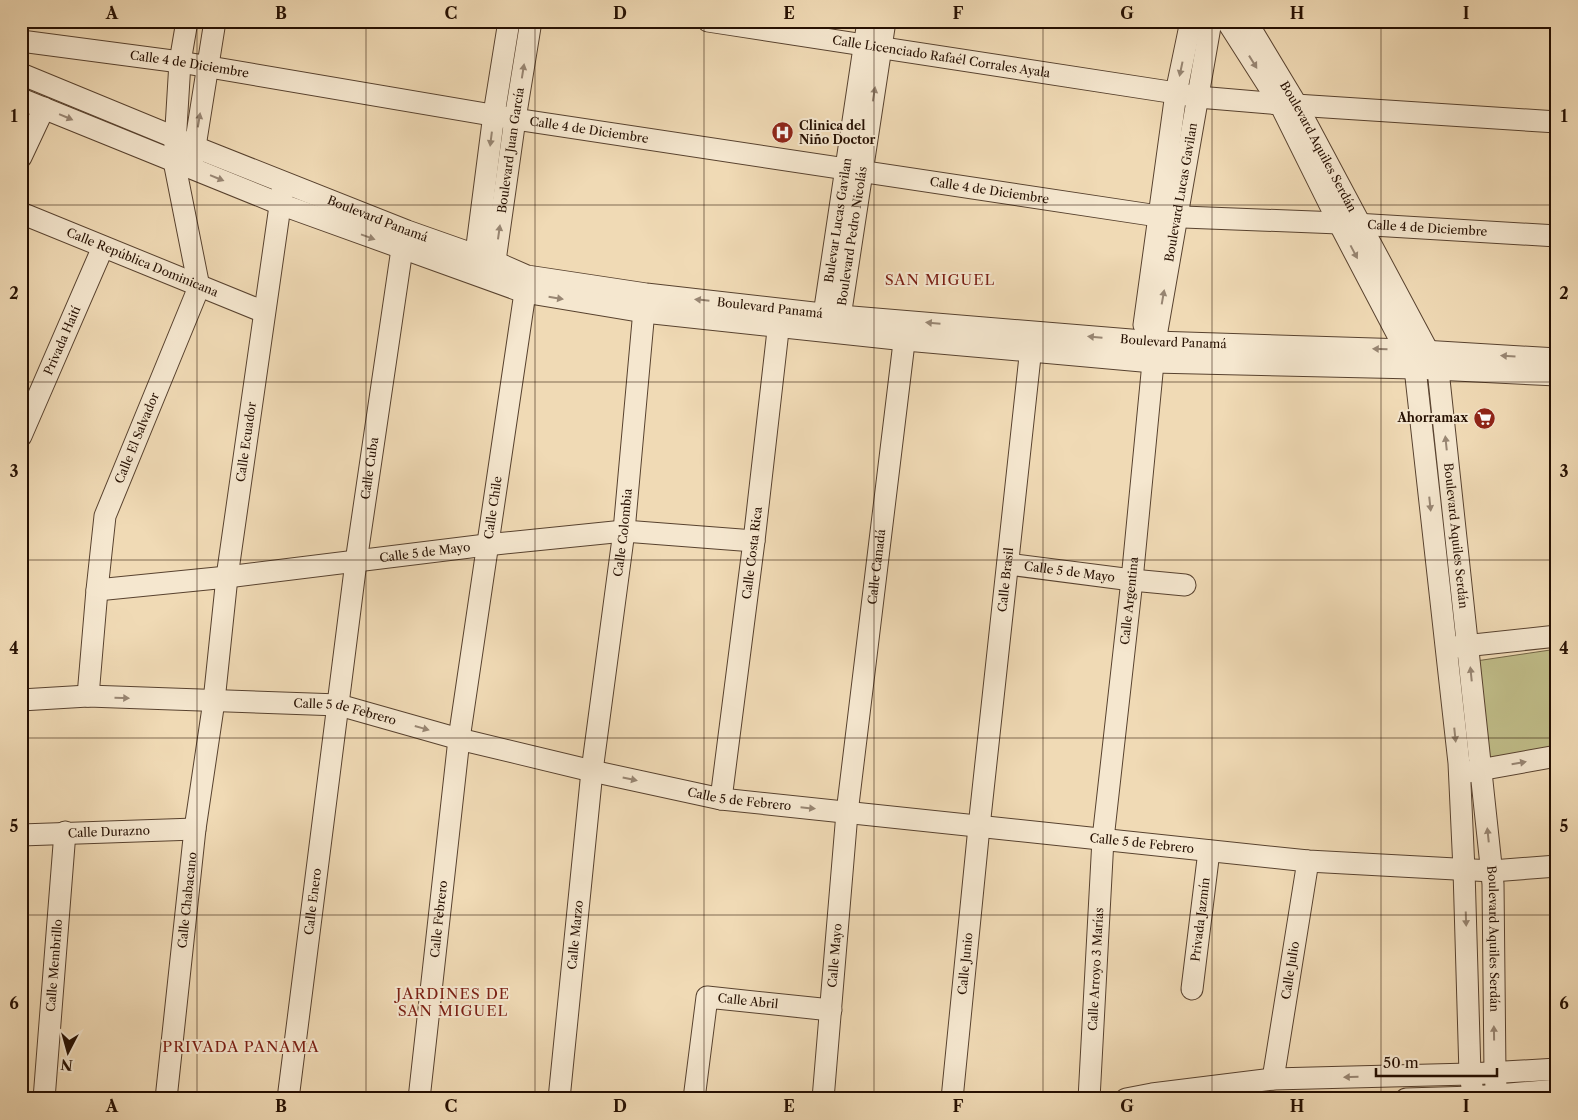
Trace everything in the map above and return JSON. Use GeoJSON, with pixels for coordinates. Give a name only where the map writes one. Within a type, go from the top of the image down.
{"type":"FeatureCollection","features":[{"type":"Feature","properties":{"kind":"street"},"geometry":{"type":"LineString","coordinates":[[187,21],[180,62],[174,137],[183,165],[180,188],[200,287]]}},
{"type":"Feature","properties":{"kind":"street"},"geometry":{"type":"LineString","coordinates":[[183,165],[195,147],[215,21]]}},
{"type":"Feature","properties":{"kind":"street","name":"Boulevard Juan García"},"geometry":{"type":"LineString","coordinates":[[484,267],[494,114],[509,21]]}},
{"type":"Feature","properties":{"kind":"street","name":"Boulevard Juan García"},"geometry":{"type":"LineString","coordinates":[[484,267],[515,118],[531,21]]}},
{"type":"Feature","properties":{"kind":"street","name":"Calle Licenciado Rafaél Corrales Ayala"},"geometry":{"type":"LineString","coordinates":[[708,21],[1176,93],[1198,98]]}},
{"type":"Feature","properties":{"kind":"street","name":"Bulevar Lucas Gavilan"},"geometry":{"type":"LineString","coordinates":[[831,323],[873,47],[868,21]]}},
{"type":"Feature","properties":{"kind":"street"},"geometry":{"type":"LineString","coordinates":[[873,47],[885,21]]}},
{"type":"Feature","properties":{"kind":"street","name":"Boulevard Lucas Gavilan"},"geometry":{"type":"LineString","coordinates":[[1148,351],[1167,216],[1176,93],[1192,21]]}},
{"type":"Feature","properties":{"kind":"street","name":"Boulevard Lucas Gavilan"},"geometry":{"type":"LineString","coordinates":[[1167,216],[1198,98],[1211,21]]}},
{"type":"Feature","properties":{"kind":"street","name":"Boulevard Aquiles Serdán"},"geometry":{"type":"LineString","coordinates":[[1227,21],[1288,104]]}},
{"type":"Feature","properties":{"kind":"street","name":"Boulevard Aquiles Serdán"},"geometry":{"type":"LineString","coordinates":[[1246,21],[1349,224],[1422,360],[1468,646],[1492,871],[1497,1097]]}},
{"type":"Feature","properties":{"kind":"street","name":"Calle 4 de Diciembre"},"geometry":{"type":"LineString","coordinates":[[21,41],[180,62],[515,118],[1167,216],[1557,236]]}},
{"type":"Feature","properties":{"kind":"street","name":"Boulevard Panamá"},"geometry":{"type":"LineString","coordinates":[[21,74],[284,182],[405,240]]}},
{"type":"Feature","properties":{"kind":"street","name":"Boulevard Panamá"},"geometry":{"type":"LineString","coordinates":[[21,98],[280,204],[405,240],[484,267],[526,284],[645,303],[780,318],[1148,351],[1422,360],[1557,359]]}},
{"type":"Feature","properties":{"kind":"street"},"geometry":{"type":"LineString","coordinates":[[1198,98],[1557,122]]}},
{"type":"Feature","properties":{"kind":"street"},"geometry":{"type":"LineString","coordinates":[[21,157],[44,108]]}},
{"type":"Feature","properties":{"kind":"street","name":"Calle Ecuador"},"geometry":{"type":"LineString","coordinates":[[214,701],[227,577],[284,182]]}},
{"type":"Feature","properties":{"kind":"street","name":"Calle República Dominicana"},"geometry":{"type":"LineString","coordinates":[[21,213],[264,312]]}},
{"type":"Feature","properties":{"kind":"street","name":"Calle Cuba"},"geometry":{"type":"LineString","coordinates":[[339,705],[356,562],[405,240]]}},
{"type":"Feature","properties":{"kind":"street","name":"Privada Haití"},"geometry":{"type":"LineString","coordinates":[[21,436],[103,247]]}},
{"type":"Feature","properties":{"kind":"street","name":"Calle Chile"},"geometry":{"type":"LineString","coordinates":[[459,739],[486,545],[526,284]]}},
{"type":"Feature","properties":{"kind":"street","name":"Calle El Salvador"},"geometry":{"type":"LineString","coordinates":[[88,696],[96,590],[105,516],[200,287]]}},
{"type":"Feature","properties":{"kind":"street","name":"Calle Colombia"},"geometry":{"type":"LineString","coordinates":[[592,771],[624,531],[645,303]]}},
{"type":"Feature","properties":{"kind":"street","name":"Calle Costa Rica"},"geometry":{"type":"LineString","coordinates":[[721,799],[780,318]]}},
{"type":"Feature","properties":{"kind":"street","name":"Calle Canadá"},"geometry":{"type":"LineString","coordinates":[[847,812],[906,330]]}},
{"type":"Feature","properties":{"kind":"street","name":"Calle Brasil"},"geometry":{"type":"LineString","coordinates":[[979,827],[1032,342]]}},
{"type":"Feature","properties":{"kind":"street","name":"Calle Argentina"},"geometry":{"type":"LineString","coordinates":[[1103,839],[1132,580],[1148,351]]}},
{"type":"Feature","properties":{"kind":"street","name":"Boulevard Aquiles Serdán"},"geometry":{"type":"LineString","coordinates":[[1422,360],[1446,649],[1459,773],[1470,1074],[1474,1098]]}},
{"type":"Feature","properties":{"kind":"street","name":"Boulevard Panamá"},"geometry":{"type":"LineString","coordinates":[[1422,360],[1557,375]]}},
{"type":"Feature","properties":{"kind":"street","name":"Calle 5 de Mayo"},"geometry":{"type":"LineString","coordinates":[[96,590],[227,577],[486,545],[624,531],[754,542]]}},
{"type":"Feature","properties":{"kind":"street","name":"Calle 5 de Mayo"},"geometry":{"type":"LineString","coordinates":[[1008,564],[1185,585]]}},
{"type":"Feature","properties":{"kind":"street"},"geometry":{"type":"LineString","coordinates":[[1446,649],[1557,636]]}},
{"type":"Feature","properties":{"kind":"street","name":"Calle 5 de Febrero"},"geometry":{"type":"LineString","coordinates":[[21,700],[88,696],[339,705],[459,739],[592,771],[721,799],[1308,861],[1492,871],[1557,866]]}},
{"type":"Feature","properties":{"kind":"street","name":"Calle Chabacano"},"geometry":{"type":"LineString","coordinates":[[166,1099],[195,828],[214,701]]}},
{"type":"Feature","properties":{"kind":"street","name":"Calle Enero"},"geometry":{"type":"LineString","coordinates":[[288,1099],[339,705]]}},
{"type":"Feature","properties":{"kind":"street","name":"Calle Febrero"},"geometry":{"type":"LineString","coordinates":[[419,1099],[459,739]]}},
{"type":"Feature","properties":{"kind":"street"},"geometry":{"type":"LineString","coordinates":[[1459,773],[1557,756]]}},
{"type":"Feature","properties":{"kind":"street","name":"Calle Marzo"},"geometry":{"type":"LineString","coordinates":[[559,1099],[592,771]]}},
{"type":"Feature","properties":{"kind":"street","name":"Calle Mayo"},"geometry":{"type":"LineString","coordinates":[[823,1099],[847,812]]}},
{"type":"Feature","properties":{"kind":"street","name":"Calle Junio"},"geometry":{"type":"LineString","coordinates":[[952,1099],[979,827]]}},
{"type":"Feature","properties":{"kind":"street","name":"Calle Durazno"},"geometry":{"type":"LineString","coordinates":[[21,835],[195,828]]}},
{"type":"Feature","properties":{"kind":"street","name":"Calle Membrillo"},"geometry":{"type":"LineString","coordinates":[[44,1099],[65,832]]}},
{"type":"Feature","properties":{"kind":"street","name":"Calle Arroyo 3 Marías"},"geometry":{"type":"LineString","coordinates":[[1089,1099],[1103,839]]}},
{"type":"Feature","properties":{"kind":"street","name":"Privada Jazmín"},"geometry":{"type":"LineString","coordinates":[[1192,989],[1209,851]]}},
{"type":"Feature","properties":{"kind":"street","name":"Calle Julio"},"geometry":{"type":"LineString","coordinates":[[1273,1079],[1308,861]]}},
{"type":"Feature","properties":{"kind":"street","name":"Calle Abril"},"geometry":{"type":"LineString","coordinates":[[694,1099],[707,997],[831,1010]]}},
{"type":"Feature","properties":{"kind":"street"},"geometry":{"type":"LineString","coordinates":[[1126,1099],[1273,1079],[1470,1074],[1557,1069]]}},
{"type":"Feature","properties":{"kind":"street"},"geometry":{"type":"LineString","coordinates":[[1406,1099],[1497,1097],[1557,1090]]}},
{"type":"Feature","properties":{"kind":"shaded area"},"geometry":{"type":"Polygon","coordinates":[[[1557,649],[1557,751],[1487,763],[1476,661],[1557,649]]]}},
{"type":"Feature","properties":{"kind":"place","name":"Clinica del Niño Doctor"},"geometry":{"type":"Point","coordinates":[783,133]}},
{"type":"Feature","properties":{"kind":"place","name":"Ahorramax"},"geometry":{"type":"Point","coordinates":[1484,418]}},
{"type":"Feature","properties":{"kind":"district","name":"SAN MIGUEL"},"geometry":{"type":"Point","coordinates":[940,280]}},
{"type":"Feature","properties":{"kind":"district","name":"JARDINES DE SAN MIGUEL"},"geometry":{"type":"Point","coordinates":[453,1002]}},
{"type":"Feature","properties":{"kind":"district","name":"PRIVADA PANAMA"},"geometry":{"type":"Point","coordinates":[241,1047]}}]}
